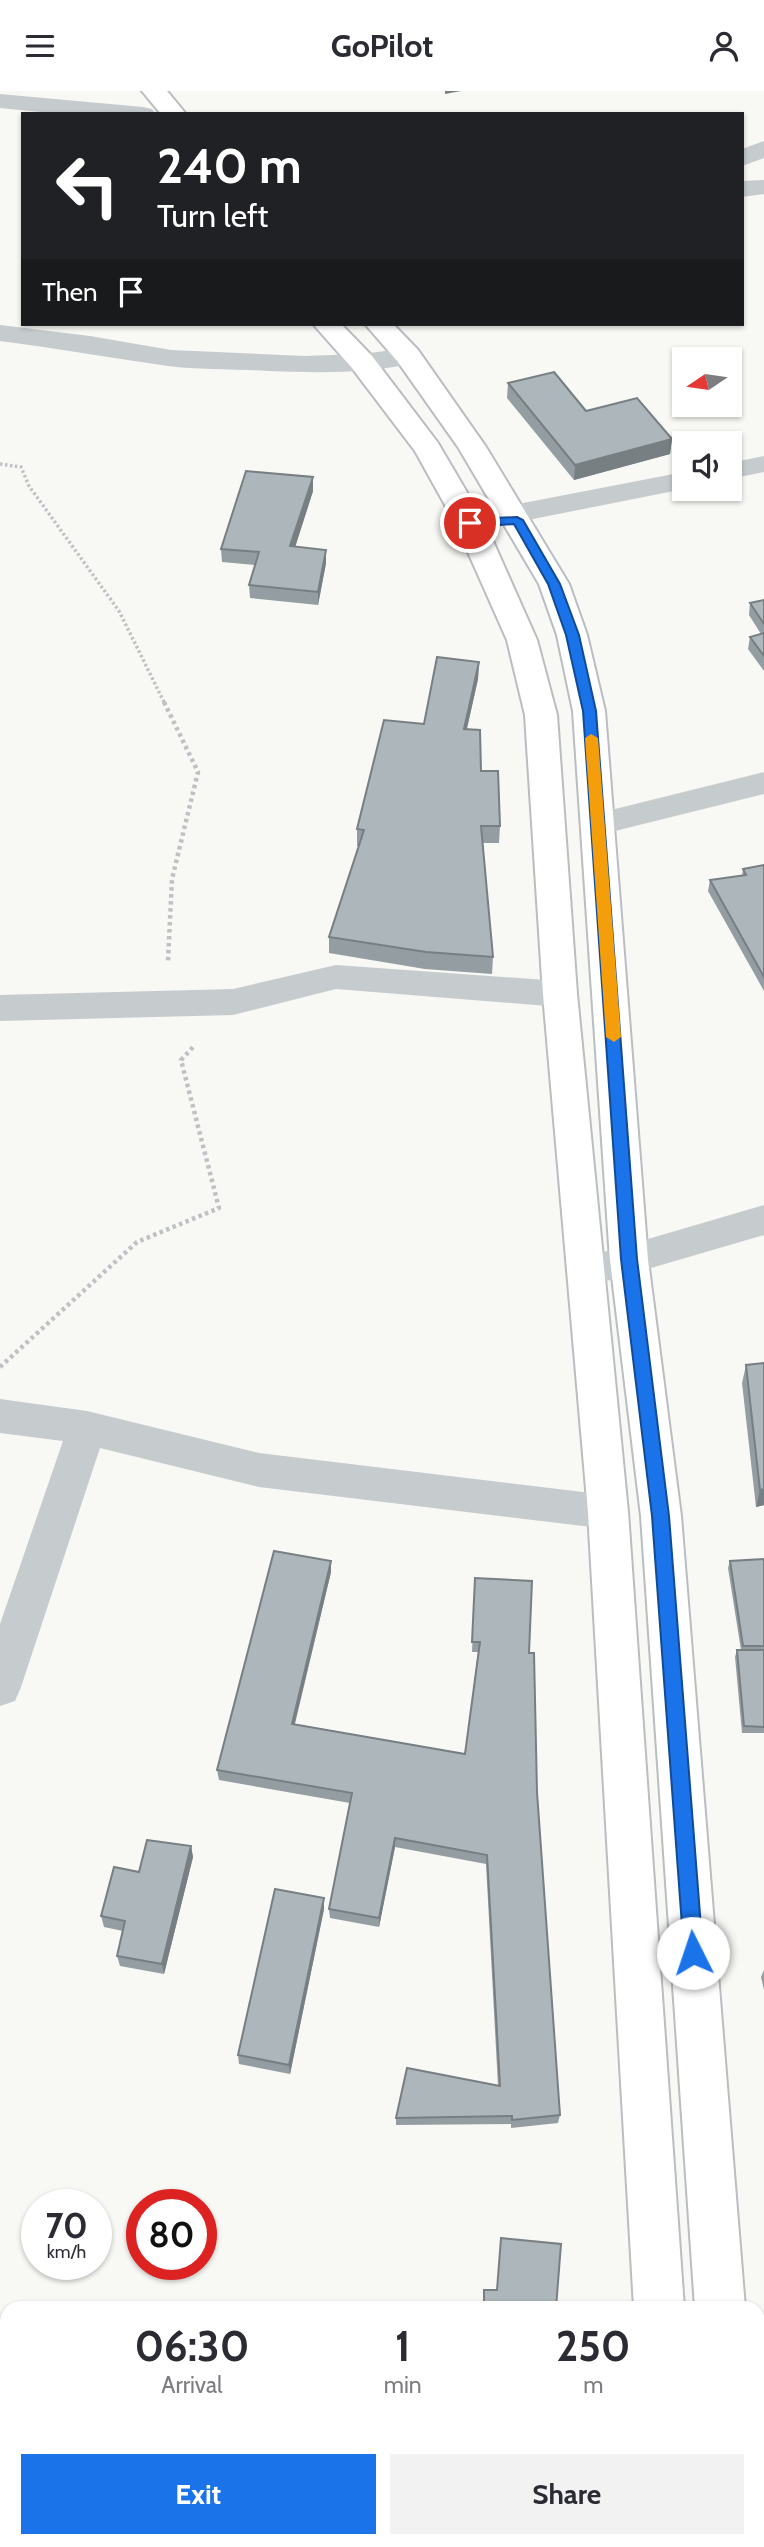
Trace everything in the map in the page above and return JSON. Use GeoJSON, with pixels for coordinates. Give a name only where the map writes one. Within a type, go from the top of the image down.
{"type":"FeatureCollection","features":[{"type":"Feature","properties":{"kind":"highway"},"geometry":{"type":"LineString","coordinates":[[154,91],[172,112]]}},
{"type":"Feature","properties":{"kind":"highway"},"geometry":{"type":"LineString","coordinates":[[328,326],[362,362],[428,449],[470,523],[522,640],[541,715],[560,994],[608,1512],[659,2301]]}},
{"type":"Feature","properties":{"kind":"highway"},"geometry":{"type":"LineString","coordinates":[[380,326],[408,356],[472,447],[554,584],[572,635],[589,711],[629,1259],[660,1516],[719,2301]]}},
{"type":"Feature","properties":{"kind":"highway"},"geometry":{"type":"LineString","coordinates":[[470,523],[515,517]]}},
{"type":"Feature","properties":{"kind":"street"},"geometry":{"type":"LineString","coordinates":[[0,101],[121,112]]}},
{"type":"Feature","properties":{"kind":"street"},"geometry":{"type":"LineString","coordinates":[[744,158],[764,148]]}},
{"type":"Feature","properties":{"kind":"street"},"geometry":{"type":"LineString","coordinates":[[744,189],[764,187]]}},
{"type":"Feature","properties":{"kind":"street"},"geometry":{"type":"LineString","coordinates":[[0,334],[90,344],[171,358],[304,364],[362,362],[408,356]]}},
{"type":"Feature","properties":{"kind":"street"},"geometry":{"type":"LineString","coordinates":[[742,469],[764,464]]}},
{"type":"Feature","properties":{"kind":"street"},"geometry":{"type":"LineString","coordinates":[[515,517],[672,483]]}},
{"type":"Feature","properties":{"kind":"street"},"geometry":{"type":"LineString","coordinates":[[599,824],[764,783]]}},
{"type":"Feature","properties":{"kind":"street"},"geometry":{"type":"LineString","coordinates":[[0,1008],[233,1002],[336,977],[560,994]]}},
{"type":"Feature","properties":{"kind":"street"},"geometry":{"type":"LineString","coordinates":[[586,1272],[764,1220]]}},
{"type":"Feature","properties":{"kind":"street"},"geometry":{"type":"LineString","coordinates":[[0,1416],[87,1428],[259,1470],[608,1512]]}},
{"type":"Feature","properties":{"kind":"street"},"geometry":{"type":"LineString","coordinates":[[0,1688],[87,1428]]}},
{"type":"Feature","properties":{"kind":"path"},"geometry":{"type":"LineString","coordinates":[[0,464],[21,467],[29,486],[119,611],[198,772],[172,879],[166,1004]]}},
{"type":"Feature","properties":{"kind":"path"},"geometry":{"type":"LineString","coordinates":[[0,1367],[137,1242],[219,1208],[181,1060],[233,1002]]}},
{"type":"Feature","properties":{"kind":"building"},"geometry":{"type":"Polygon","coordinates":[[[554,372],[586,411],[637,398],[672,439],[575,465],[508,383],[554,372]]]}},
{"type":"Feature","properties":{"kind":"building"},"geometry":{"type":"Polygon","coordinates":[[[246,471],[313,477],[290,546],[326,550],[318,592],[249,585],[259,552],[221,549],[246,471]]]}},
{"type":"Feature","properties":{"kind":"building"},"geometry":{"type":"Polygon","coordinates":[[[764,600],[764,624],[750,603],[764,600]]]}},
{"type":"Feature","properties":{"kind":"building"},"geometry":{"type":"Polygon","coordinates":[[[764,633],[764,656],[750,637],[764,633]]]}},
{"type":"Feature","properties":{"kind":"building"},"geometry":{"type":"Polygon","coordinates":[[[437,657],[479,662],[464,729],[480,730],[481,771],[498,771],[500,826],[481,826],[493,957],[426,952],[329,937],[364,830],[357,829],[384,720],[424,724],[437,657]]]}},
{"type":"Feature","properties":{"kind":"building"},"geometry":{"type":"Polygon","coordinates":[[[764,865],[764,977],[710,880],[746,875],[743,869],[764,865]]]}},
{"type":"Feature","properties":{"kind":"building"},"geometry":{"type":"Polygon","coordinates":[[[764,1363],[764,1489],[760,1490],[746,1365],[764,1363]]]}},
{"type":"Feature","properties":{"kind":"building"},"geometry":{"type":"Polygon","coordinates":[[[274,1551],[331,1561],[292,1724],[465,1754],[480,1642],[472,1642],[475,1578],[532,1581],[529,1653],[534,1653],[537,1792],[560,2115],[512,2120],[512,2116],[396,2118],[407,2068],[500,2086],[487,1855],[395,1838],[379,1918],[329,1909],[352,1793],[217,1770],[274,1551]]]}},
{"type":"Feature","properties":{"kind":"building"},"geometry":{"type":"Polygon","coordinates":[[[764,1559],[764,1646],[743,1646],[730,1561],[764,1559]]]}},
{"type":"Feature","properties":{"kind":"building"},"geometry":{"type":"Polygon","coordinates":[[[737,1650],[764,1650],[764,1727],[744,1726],[737,1650]]]}},
{"type":"Feature","properties":{"kind":"building"},"geometry":{"type":"Polygon","coordinates":[[[147,1840],[191,1846],[162,1964],[117,1956],[125,1921],[101,1916],[114,1867],[139,1872],[147,1840]]]}},
{"type":"Feature","properties":{"kind":"building"},"geometry":{"type":"Polygon","coordinates":[[[275,1889],[324,1898],[289,2065],[238,2055],[275,1889]]]}},
{"type":"Feature","properties":{"kind":"building"},"geometry":{"type":"Polygon","coordinates":[[[501,2238],[561,2244],[557,2301],[484,2301],[484,2290],[497,2290],[501,2238]]]}},
{"type":"Feature","properties":{"kind":"slow traffic"},"geometry":{"type":"LineString","coordinates":[[591,738],[614,1037]]}},
{"type":"Feature","properties":{"kind":"route"},"geometry":{"type":"LineString","coordinates":[[470,523],[517,520],[554,584],[572,635],[589,711],[629,1259],[660,1516],[693,1953]]}}]}
